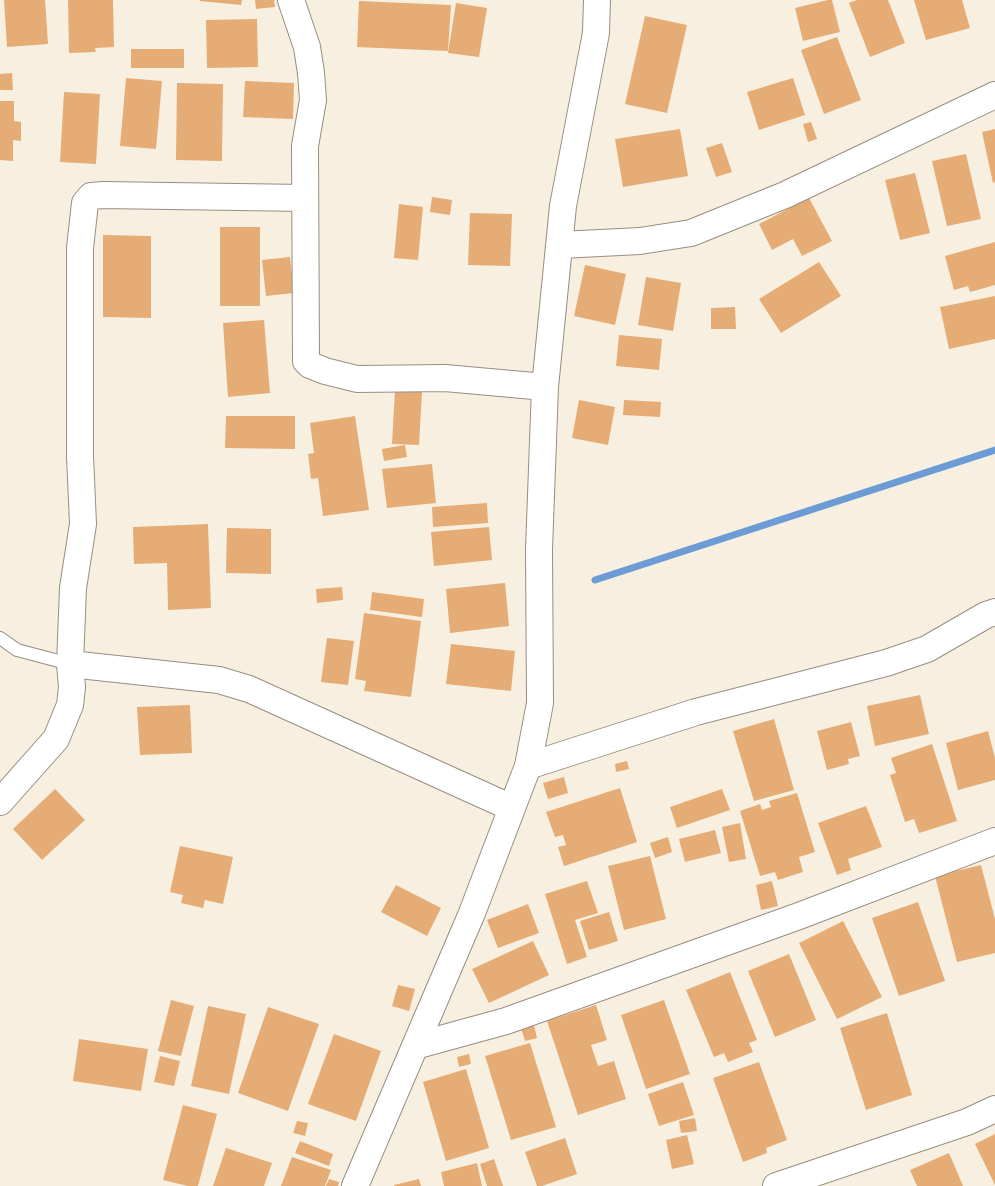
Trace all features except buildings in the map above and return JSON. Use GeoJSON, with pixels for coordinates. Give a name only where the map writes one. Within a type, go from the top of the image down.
{"type":"FeatureCollection","features":[{"type":"Feature","properties":{"kind":"street"},"geometry":{"type":"LineString","coordinates":[[291,0],[307,47],[312,73],[313,100],[305,146],[306,361],[310,365],[325,371],[357,379],[445,378],[545,387]]}},
{"type":"Feature","properties":{"kind":"street"},"geometry":{"type":"LineString","coordinates":[[355,1186],[472,913],[528,766],[540,702],[539,549],[545,387],[563,206],[596,33],[597,0]]}},
{"type":"Feature","properties":{"kind":"street"},"geometry":{"type":"LineString","coordinates":[[560,245],[640,241],[691,233],[785,196],[995,95]]}},
{"type":"Feature","properties":{"kind":"street"},"geometry":{"type":"LineString","coordinates":[[0,802],[56,739],[70,705],[72,687],[70,664],[72,588],[83,524],[80,456],[80,248],[85,204],[91,196],[103,195],[305,198]]}},
{"type":"Feature","properties":{"kind":"street"},"geometry":{"type":"LineString","coordinates":[[528,766],[696,712],[886,663],[928,649],[986,615],[995,612]]}},
{"type":"Feature","properties":{"kind":"street"},"geometry":{"type":"LineString","coordinates":[[70,664],[219,680],[249,689],[512,808]]}},
{"type":"Feature","properties":{"kind":"street"},"geometry":{"type":"LineString","coordinates":[[415,1046],[506,1021],[799,916],[995,841]]}},
{"type":"Feature","properties":{"kind":"street"},"geometry":{"type":"LineString","coordinates":[[783,1185],[967,1122],[995,1108]]}},
{"type":"Feature","properties":{"kind":"lane"},"geometry":{"type":"LineString","coordinates":[[0,638],[17,650]]}},
{"type":"Feature","properties":{"kind":"lane"},"geometry":{"type":"LineString","coordinates":[[0,647],[70,664]]}},
{"type":"Feature","properties":{"kind":"waterway"},"geometry":{"type":"LineString","coordinates":[[595,580],[995,450]]}}]}
